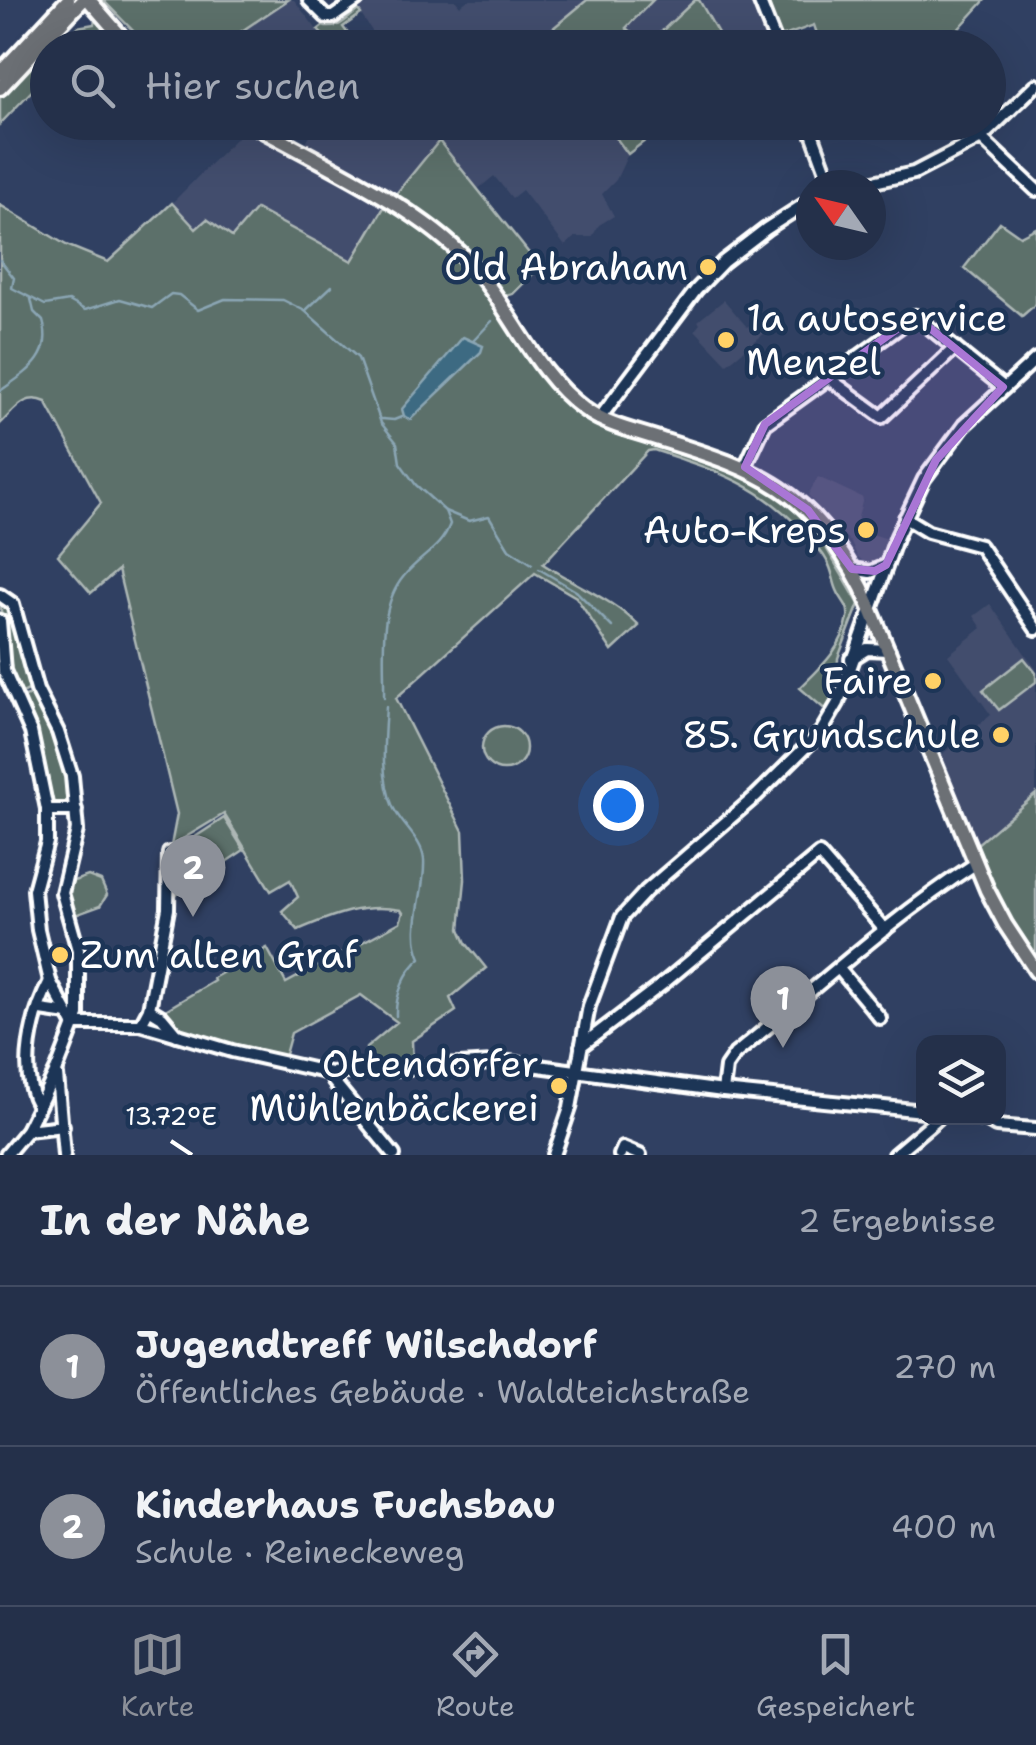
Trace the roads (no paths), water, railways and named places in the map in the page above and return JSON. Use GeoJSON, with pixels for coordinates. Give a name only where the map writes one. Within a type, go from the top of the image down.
{"type":"FeatureCollection","features":[{"type":"Feature","properties":{"kind":"main road"},"geometry":{"type":"LineString","coordinates":[[40,30],[68,0]]}},
{"type":"Feature","properties":{"kind":"main road"},"geometry":{"type":"LineString","coordinates":[[55,30],[90,4],[114,30]]}},
{"type":"Feature","properties":{"kind":"main road"},"geometry":{"type":"LineString","coordinates":[[0,73],[30,41]]}},
{"type":"Feature","properties":{"kind":"main road"},"geometry":{"type":"LineString","coordinates":[[0,88],[30,56]]}},
{"type":"Feature","properties":{"kind":"main road"},"geometry":{"type":"LineString","coordinates":[[280,140],[406,211],[449,242],[486,282],[551,379],[600,419],[745,467],[770,480],[808,510],[852,569],[976,864],[1005,924],[1036,971]]}},
{"type":"Feature","properties":{"kind":"street"},"geometry":{"type":"LineString","coordinates":[[310,0],[319,13],[332,17],[358,0]]}},
{"type":"Feature","properties":{"kind":"street"},"geometry":{"type":"LineString","coordinates":[[759,0],[771,30]]}},
{"type":"Feature","properties":{"kind":"street"},"geometry":{"type":"LineString","coordinates":[[1006,114],[1036,85]]}},
{"type":"Feature","properties":{"kind":"street"},"geometry":{"type":"LineString","coordinates":[[815,140],[826,170]]}},
{"type":"Feature","properties":{"kind":"street"},"geometry":{"type":"LineString","coordinates":[[886,179],[914,173],[977,140]]}},
{"type":"Feature","properties":{"kind":"street"},"geometry":{"type":"LineString","coordinates":[[983,140],[1036,190]]}},
{"type":"Feature","properties":{"kind":"street"},"geometry":{"type":"LineString","coordinates":[[600,419],[696,290],[723,262],[796,210]]}},
{"type":"Feature","properties":{"kind":"street"},"geometry":{"type":"LineString","coordinates":[[745,467],[765,424],[915,316],[1003,387]]}},
{"type":"Feature","properties":{"kind":"street"},"geometry":{"type":"LineString","coordinates":[[830,379],[882,418],[955,348]]}},
{"type":"Feature","properties":{"kind":"street"},"geometry":{"type":"LineString","coordinates":[[554,1155],[570,1108],[588,1006],[622,918],[813,742],[833,714],[904,518],[944,448],[1036,358]]}},
{"type":"Feature","properties":{"kind":"street"},"geometry":{"type":"LineString","coordinates":[[904,518],[928,532],[980,546],[1036,629]]}},
{"type":"Feature","properties":{"kind":"street"},"geometry":{"type":"LineString","coordinates":[[852,569],[870,572],[886,565]]}},
{"type":"Feature","properties":{"kind":"street"},"geometry":{"type":"LineString","coordinates":[[0,595],[13,604],[37,690],[64,747],[72,776],[76,810],[74,851],[62,893],[78,950],[78,1015],[70,1019]]}},
{"type":"Feature","properties":{"kind":"street"},"geometry":{"type":"LineString","coordinates":[[0,621],[3,666],[31,732],[48,810],[48,842],[34,896],[38,930],[50,981],[70,1019],[57,1069],[26,1130],[6,1155]]}},
{"type":"Feature","properties":{"kind":"street"},"geometry":{"type":"LineString","coordinates":[[850,660],[867,648],[888,650]]}},
{"type":"Feature","properties":{"kind":"street"},"geometry":{"type":"LineString","coordinates":[[16,699],[37,690]]}},
{"type":"Feature","properties":{"kind":"street"},"geometry":{"type":"LineString","coordinates":[[48,810],[76,810]]}},
{"type":"Feature","properties":{"kind":"street"},"geometry":{"type":"LineString","coordinates":[[141,1024],[149,1009],[170,890],[169,853]]}},
{"type":"Feature","properties":{"kind":"street"},"geometry":{"type":"LineString","coordinates":[[581,1046],[819,854],[885,930]]}},
{"type":"Feature","properties":{"kind":"street"},"geometry":{"type":"LineString","coordinates":[[723,1091],[726,1068],[734,1054],[943,884],[976,864]]}},
{"type":"Feature","properties":{"kind":"street"},"geometry":{"type":"LineString","coordinates":[[840,968],[880,1018]]}},
{"type":"Feature","properties":{"kind":"street"},"geometry":{"type":"LineString","coordinates":[[38,1106],[27,1080],[40,1010],[50,981]]}},
{"type":"Feature","properties":{"kind":"street"},"geometry":{"type":"LineString","coordinates":[[149,1009],[162,1016],[177,1035]]}},
{"type":"Feature","properties":{"kind":"street"},"geometry":{"type":"LineString","coordinates":[[40,1010],[70,1019],[141,1024],[330,1072],[509,1062],[723,1091],[916,1111]]}},
{"type":"Feature","properties":{"kind":"street"},"geometry":{"type":"LineString","coordinates":[[57,1069],[64,1155]]}},
{"type":"Feature","properties":{"kind":"street"},"geometry":{"type":"LineString","coordinates":[[330,1072],[394,1155]]}},
{"type":"Feature","properties":{"kind":"street"},"geometry":{"type":"LineString","coordinates":[[894,1155],[930,1125]]}},
{"type":"Feature","properties":{"kind":"street"},"geometry":{"type":"LineString","coordinates":[[994,1125],[1036,1129]]}},
{"type":"Feature","properties":{"kind":"street"},"geometry":{"type":"LineString","coordinates":[[26,1130],[64,1126]]}},
{"type":"Feature","properties":{"kind":"street"},"geometry":{"type":"LineString","coordinates":[[620,1155],[624,1148],[640,1155]]}},
{"type":"Feature","properties":{"kind":"waterway"},"geometry":{"type":"LineString","coordinates":[[0,260],[14,278],[12,288],[45,305],[69,301],[85,310],[120,299],[152,308],[171,294],[179,295],[198,310],[225,299],[283,300],[305,311],[358,358],[381,423],[397,443],[400,463],[416,485],[445,511],[450,524],[436,546],[395,589],[384,634],[384,697]]}},
{"type":"Feature","properties":{"kind":"waterway"},"geometry":{"type":"LineString","coordinates":[[305,311],[332,286]]}},
{"type":"Feature","properties":{"kind":"waterway"},"geometry":{"type":"LineString","coordinates":[[0,391],[41,355],[43,321],[34,312],[31,299]]}},
{"type":"Feature","properties":{"kind":"waterway"},"geometry":{"type":"LineString","coordinates":[[474,340],[492,321]]}},
{"type":"Feature","properties":{"kind":"waterway"},"geometry":{"type":"LineString","coordinates":[[382,419],[404,416]]}},
{"type":"Feature","properties":{"kind":"waterway"},"geometry":{"type":"LineString","coordinates":[[445,511],[469,521],[489,516],[509,549],[532,564]]}},
{"type":"Feature","properties":{"kind":"waterway"},"geometry":{"type":"LineString","coordinates":[[539,569],[576,591],[612,627]]}},
{"type":"Feature","properties":{"kind":"waterway"},"geometry":{"type":"LineString","coordinates":[[386,707],[386,783],[393,807],[420,846],[424,860],[416,923],[421,958],[402,984],[396,1016]]}},
{"type":"Feature","properties":{"kind":"place","name":"Old Abraham"},"geometry":{"type":"Point","coordinates":[708,267]}},
{"type":"Feature","properties":{"kind":"place","name":"1a autoservice Menzel"},"geometry":{"type":"Point","coordinates":[726,340]}},
{"type":"Feature","properties":{"kind":"place","name":"Auto-Kreps"},"geometry":{"type":"Point","coordinates":[866,530]}},
{"type":"Feature","properties":{"kind":"place","name":"Faire"},"geometry":{"type":"Point","coordinates":[933,681]}},
{"type":"Feature","properties":{"kind":"place","name":"85. Grundschule"},"geometry":{"type":"Point","coordinates":[1001,735]}},
{"type":"Feature","properties":{"kind":"place","name":"Kinderhaus Fuchsbau"},"geometry":{"type":"Point","coordinates":[193,917]}},
{"type":"Feature","properties":{"kind":"place","name":"Zum alten Graf"},"geometry":{"type":"Point","coordinates":[60,955]}},
{"type":"Feature","properties":{"kind":"place","name":"Jugendtreff Wilschdorf"},"geometry":{"type":"Point","coordinates":[783,1048]}},
{"type":"Feature","properties":{"kind":"place","name":"Ottendorfer Mühlenbäckerei"},"geometry":{"type":"Point","coordinates":[559,1086]}}]}
